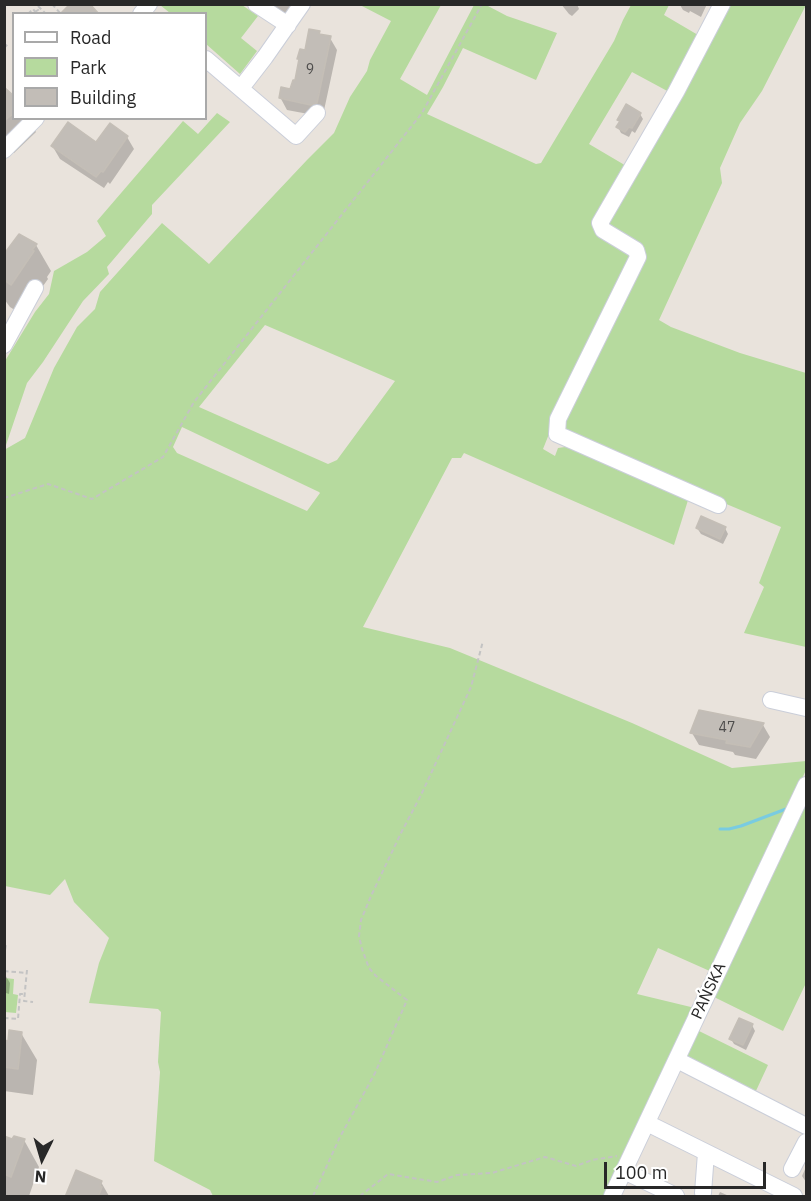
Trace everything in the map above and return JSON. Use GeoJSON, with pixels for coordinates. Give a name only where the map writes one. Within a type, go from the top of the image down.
{"type":"FeatureCollection","features":[{"type":"Feature","properties":{"kind":"street"},"geometry":{"type":"LineString","coordinates":[[256,4],[288,25]]}},
{"type":"Feature","properties":{"kind":"street"},"geometry":{"type":"LineString","coordinates":[[240,88],[302,4]]}},
{"type":"Feature","properties":{"kind":"street"},"geometry":{"type":"LineString","coordinates":[[717,505],[557,434],[558,419],[638,257],[636,250],[603,230],[600,223],[676,92],[722,4]]}},
{"type":"Feature","properties":{"kind":"street"},"geometry":{"type":"LineString","coordinates":[[207,60],[296,135],[317,114]]}},
{"type":"Feature","properties":{"kind":"street"},"geometry":{"type":"LineString","coordinates":[[4,150],[34,120]]}},
{"type":"Feature","properties":{"kind":"street"},"geometry":{"type":"LineString","coordinates":[[4,345],[35,288]]}},
{"type":"Feature","properties":{"kind":"street"},"geometry":{"type":"LineString","coordinates":[[771,700],[807,708]]}},
{"type":"Feature","properties":{"kind":"street","name":"PAŃSKA"},"geometry":{"type":"LineString","coordinates":[[612,1197],[807,785]]}},
{"type":"Feature","properties":{"kind":"street"},"geometry":{"type":"LineString","coordinates":[[677,1060],[807,1126]]}},
{"type":"Feature","properties":{"kind":"street"},"geometry":{"type":"LineString","coordinates":[[647,1124],[794,1197]]}},
{"type":"Feature","properties":{"kind":"street"},"geometry":{"type":"LineString","coordinates":[[792,1169],[807,1143]]}},
{"type":"Feature","properties":{"kind":"street"},"geometry":{"type":"LineString","coordinates":[[703,1193],[706,1153]]}},
{"type":"Feature","properties":{"kind":"street"},"geometry":{"type":"LineString","coordinates":[[624,1171],[675,1197]]}},
{"type":"Feature","properties":{"kind":"path"},"geometry":{"type":"LineString","coordinates":[[4,498],[48,484],[92,499],[163,457],[194,402],[422,113],[482,4]]}},
{"type":"Feature","properties":{"kind":"path"},"geometry":{"type":"LineString","coordinates":[[35,12],[39,5]]}},
{"type":"Feature","properties":{"kind":"path"},"geometry":{"type":"LineString","coordinates":[[4,48],[9,44]]}},
{"type":"Feature","properties":{"kind":"path"},"geometry":{"type":"LineString","coordinates":[[313,1197],[340,1137],[375,1073],[407,1000],[369,968],[359,936],[361,920],[471,687],[483,641]]}},
{"type":"Feature","properties":{"kind":"path"},"geometry":{"type":"LineString","coordinates":[[4,957],[6,944]]}},
{"type":"Feature","properties":{"kind":"path"},"geometry":{"type":"LineString","coordinates":[[4,971],[27,971],[24,1001],[33,1002]]}},
{"type":"Feature","properties":{"kind":"path"},"geometry":{"type":"LineString","coordinates":[[4,1028],[5,1018],[18,1019],[20,994],[24,994]]}},
{"type":"Feature","properties":{"kind":"path"},"geometry":{"type":"LineString","coordinates":[[360,1197],[387,1174],[437,1182],[457,1175],[492,1173],[544,1157],[576,1166],[591,1160],[632,1155]]}},
{"type":"Feature","properties":{"kind":"green space"},"geometry":{"type":"Polygon","coordinates":[[[160,5],[242,5],[258,16],[241,38],[257,51],[240,74],[207,45],[207,12],[169,12],[160,5]]]}},
{"type":"Feature","properties":{"kind":"green space"},"geometry":{"type":"Polygon","coordinates":[[[360,5],[441,5],[400,79],[427,95],[474,5],[488,5],[507,16],[557,33],[536,80],[463,48],[427,114],[536,164],[541,163],[614,41],[631,5],[669,5],[664,15],[698,35],[671,93],[632,72],[589,144],[628,167],[729,5],[806,5],[762,91],[740,123],[720,168],[722,183],[659,320],[671,327],[740,353],[806,373],[806,647],[744,633],[764,587],[759,583],[781,527],[686,487],[553,424],[543,449],[555,456],[558,448],[572,446],[689,497],[674,545],[464,453],[461,458],[452,458],[363,627],[450,648],[632,723],[732,768],[806,761],[806,770],[712,972],[658,948],[637,994],[695,1008],[609,1196],[213,1196],[210,1190],[154,1161],[160,1072],[158,1062],[161,1012],[158,1009],[89,1003],[99,963],[109,938],[74,902],[65,879],[50,895],[5,886],[4,450],[25,438],[54,368],[77,327],[95,309],[100,292],[162,223],[209,264],[334,133],[350,97],[367,71],[370,60],[391,21],[360,5]],[[265,325],[199,407],[328,464],[337,460],[395,381],[265,325]],[[182,427],[173,447],[177,453],[307,511],[320,493],[319,492],[182,427]]]}},
{"type":"Feature","properties":{"kind":"green space"},"geometry":{"type":"Polygon","coordinates":[[[217,113],[230,122],[152,205],[152,214],[107,267],[109,274],[83,301],[27,383],[5,448],[5,361],[35,312],[49,294],[54,271],[87,252],[106,236],[97,221],[183,121],[198,134],[217,113]]]}},
{"type":"Feature","properties":{"kind":"green space"},"geometry":{"type":"Polygon","coordinates":[[[806,798],[806,983],[783,1031],[714,997],[806,798]]]}},
{"type":"Feature","properties":{"kind":"green space"},"geometry":{"type":"Polygon","coordinates":[[[5,978],[14,979],[13,994],[18,995],[16,1013],[5,1012],[5,978]]]}},
{"type":"Feature","properties":{"kind":"green space"},"geometry":{"type":"Polygon","coordinates":[[[699,1031],[768,1065],[755,1093],[687,1056],[699,1031]]]}},
{"type":"Feature","properties":{"kind":"building"},"geometry":{"type":"Polygon","coordinates":[[[70,4],[90,4],[97,12],[62,12],[70,4]]]}},
{"type":"Feature","properties":{"kind":"building"},"geometry":{"type":"Polygon","coordinates":[[[309,29],[331,36],[317,103],[311,105],[279,98],[281,87],[290,89],[295,80],[299,59],[297,59],[300,49],[305,50],[309,29]]]}},
{"type":"Feature","properties":{"kind":"building"},"geometry":{"type":"Polygon","coordinates":[[[4,87],[12,94],[12,115],[4,121],[4,87]]]}},
{"type":"Feature","properties":{"kind":"building"},"geometry":{"type":"Polygon","coordinates":[[[626,104],[641,113],[632,128],[629,127],[625,132],[616,127],[620,121],[617,120],[626,104]]]}},
{"type":"Feature","properties":{"kind":"building"},"geometry":{"type":"Polygon","coordinates":[[[68,122],[96,142],[110,123],[128,136],[103,172],[101,171],[96,177],[51,146],[68,122]]]}},
{"type":"Feature","properties":{"kind":"building"},"geometry":{"type":"Polygon","coordinates":[[[19,234],[37,244],[11,285],[4,280],[4,254],[19,234]]]}},
{"type":"Feature","properties":{"kind":"building"},"geometry":{"type":"Polygon","coordinates":[[[701,516],[726,527],[720,539],[696,528],[701,516]]]}},
{"type":"Feature","properties":{"kind":"building"},"geometry":{"type":"Polygon","coordinates":[[[699,710],[764,723],[750,747],[726,743],[727,740],[690,733],[699,710]]]}},
{"type":"Feature","properties":{"kind":"building"},"geometry":{"type":"Polygon","coordinates":[[[739,1018],[753,1024],[743,1045],[729,1039],[739,1018]]]}},
{"type":"Feature","properties":{"kind":"building"},"geometry":{"type":"Polygon","coordinates":[[[9,1030],[22,1032],[18,1069],[4,1067],[4,1040],[8,1041],[9,1030]]]}},
{"type":"Feature","properties":{"kind":"building"},"geometry":{"type":"Polygon","coordinates":[[[4,1136],[12,1139],[14,1136],[25,1139],[11,1177],[4,1174],[4,1136]]]}},
{"type":"Feature","properties":{"kind":"building"},"geometry":{"type":"Polygon","coordinates":[[[76,1170],[102,1181],[98,1197],[65,1197],[76,1170]]]}},
{"type":"Feature","properties":{"kind":"waterway"},"geometry":{"type":"LineString","coordinates":[[720,829],[741,826],[786,809]]}}]}
